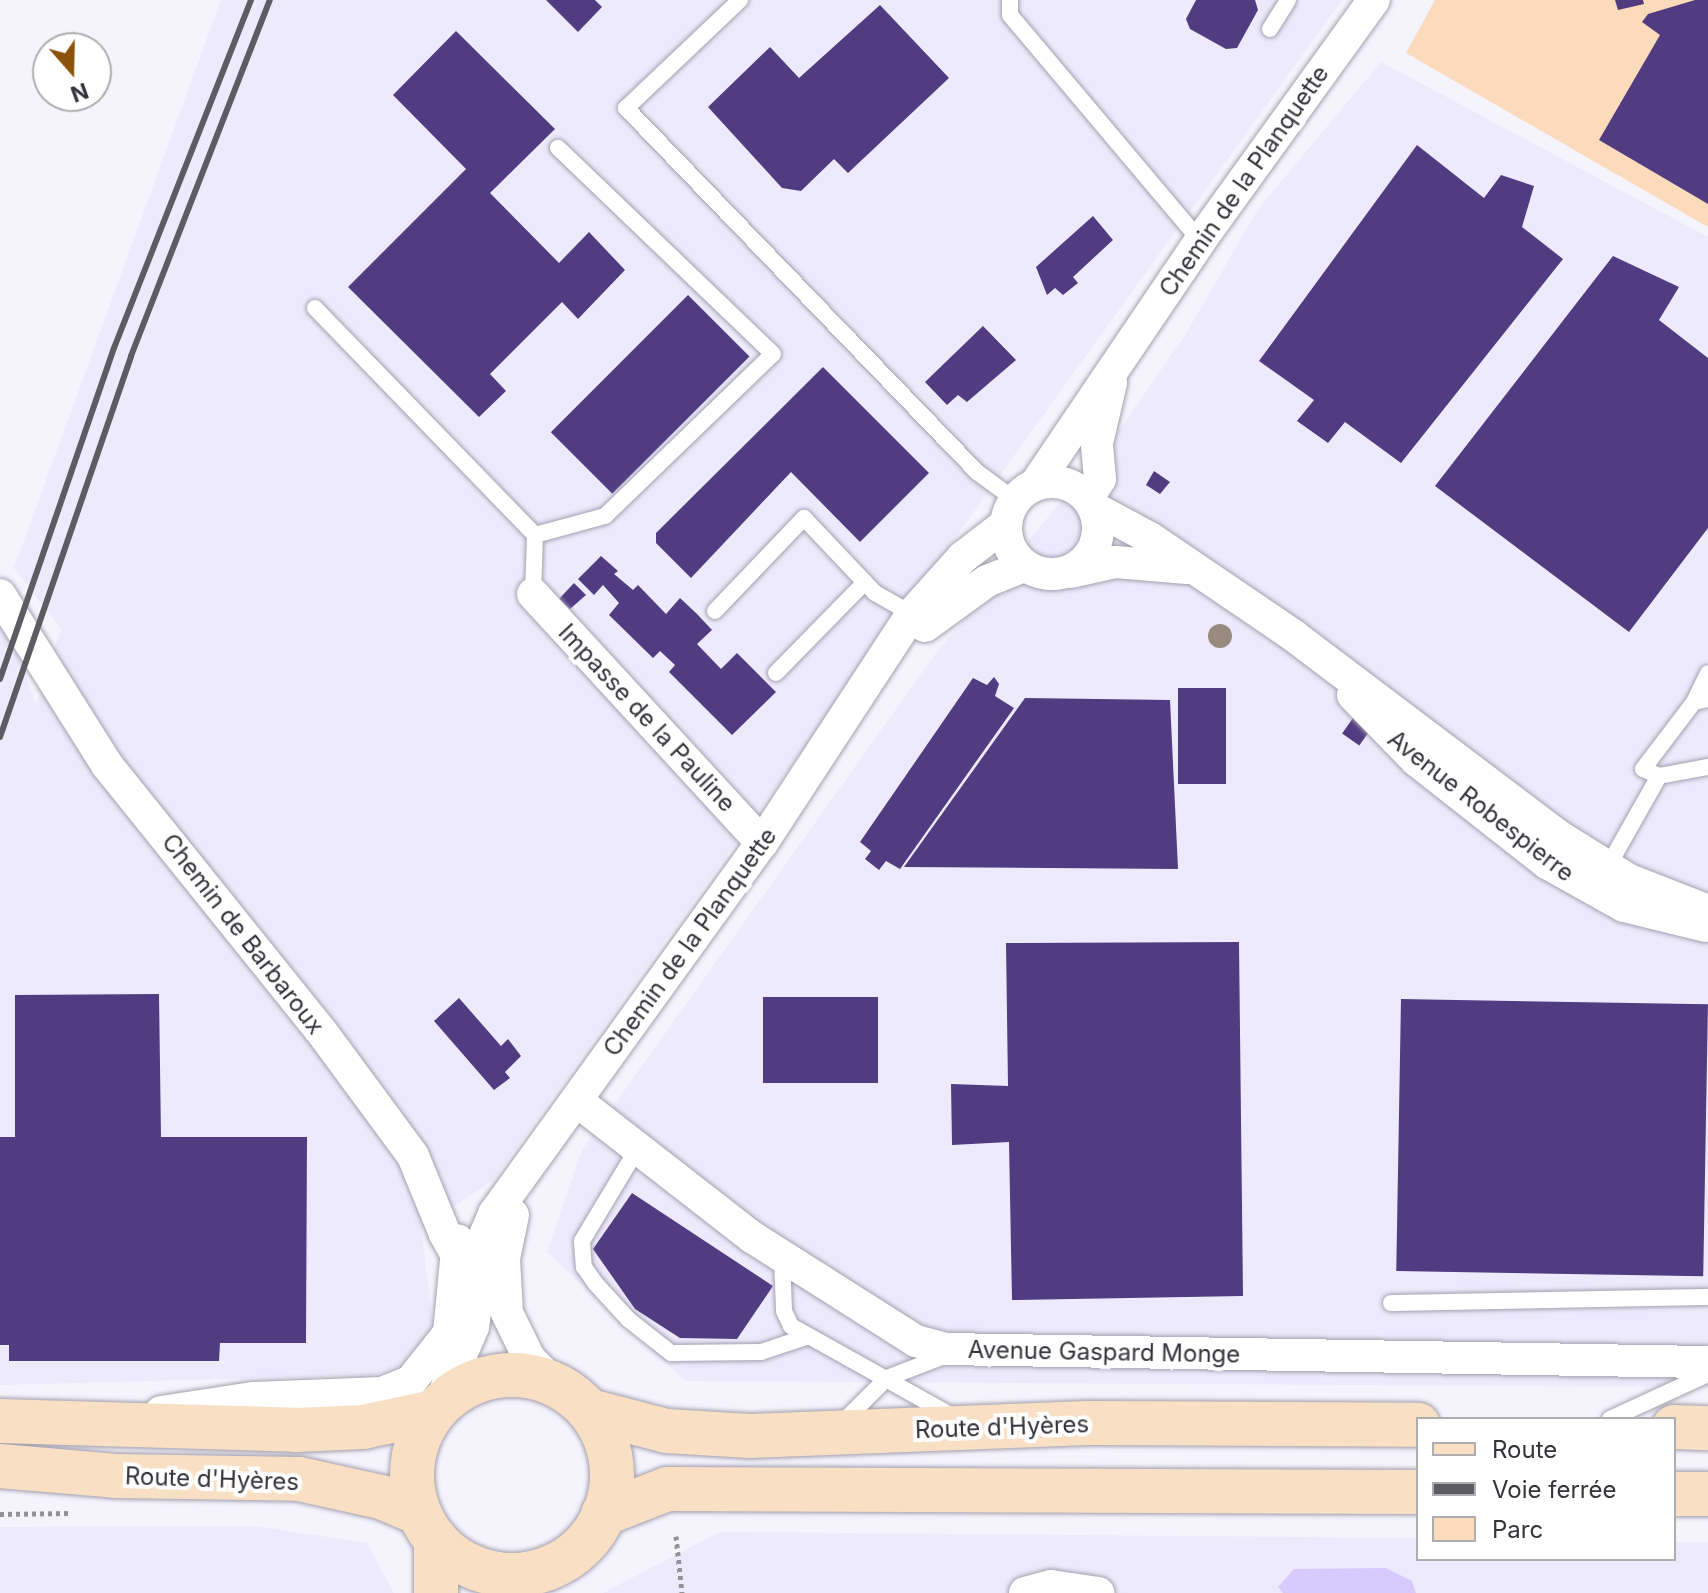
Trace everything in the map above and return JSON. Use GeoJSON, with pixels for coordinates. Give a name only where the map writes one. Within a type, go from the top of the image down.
{"type":"FeatureCollection","features":[{"type":"Feature","properties":{"kind":"main road"},"geometry":{"type":"LineString","coordinates":[[0,1423],[297,1430],[363,1427],[436,1408],[464,1387],[493,1376],[534,1377],[553,1383],[590,1411],[611,1460],[603,1514],[580,1548],[501,1593]]}},
{"type":"Feature","properties":{"kind":"main road"},"geometry":{"type":"LineString","coordinates":[[436,1408],[412,1460],[427,1526],[436,1593]]}},
{"type":"Feature","properties":{"kind":"main road","name":"Route d'Hyères"},"geometry":{"type":"LineString","coordinates":[[590,1411],[667,1431],[832,1435],[971,1427],[1416,1425]]}},
{"type":"Feature","properties":{"kind":"main road"},"geometry":{"type":"LineString","coordinates":[[1676,1427],[1708,1428]]}},
{"type":"Feature","properties":{"kind":"main road","name":"Route d'Hyères"},"geometry":{"type":"LineString","coordinates":[[0,1466],[116,1476],[299,1479],[381,1497],[427,1526]]}},
{"type":"Feature","properties":{"kind":"main road"},"geometry":{"type":"LineString","coordinates":[[0,1483],[116,1476]]}},
{"type":"Feature","properties":{"kind":"main road"},"geometry":{"type":"LineString","coordinates":[[603,1514],[667,1489],[1416,1492]]}},
{"type":"Feature","properties":{"kind":"main road"},"geometry":{"type":"LineString","coordinates":[[1676,1494],[1708,1494]]}},
{"type":"Feature","properties":{"kind":"main road"},"geometry":{"type":"LineString","coordinates":[[427,1526],[453,1556],[486,1571],[521,1574],[545,1569]]}},
{"type":"Feature","properties":{"kind":"street","name":"Chemin de la Planquette"},"geometry":{"type":"LineString","coordinates":[[436,1408],[473,1327],[468,1264],[516,1187],[762,843],[855,708],[912,614],[962,558],[1018,503],[1200,241],[1374,0]]}},
{"type":"Feature","properties":{"kind":"street","name":"Chemin de la Planquette"},"geometry":{"type":"LineString","coordinates":[[1091,503],[1100,479],[1097,443],[1116,364]]}},
{"type":"Feature","properties":{"kind":"street"},"geometry":{"type":"LineString","coordinates":[[1069,485],[1091,503],[1098,539],[1092,553],[1067,573],[1052,575],[1024,566],[1008,543],[1018,503],[1069,485]]}},
{"type":"Feature","properties":{"kind":"street","name":"Avenue Robespierre"},"geometry":{"type":"LineString","coordinates":[[1091,503],[1150,538],[1326,662],[1607,868],[1708,911]]}},
{"type":"Feature","properties":{"kind":"street","name":"Avenue Robespierre"},"geometry":{"type":"LineString","coordinates":[[1067,573],[1115,562],[1190,569]]}},
{"type":"Feature","properties":{"kind":"street","name":"Chemin de la Planquette"},"geometry":{"type":"LineString","coordinates":[[855,708],[950,603],[1024,566]]}},
{"type":"Feature","properties":{"kind":"street","name":"Impasse de la Pauline"},"geometry":{"type":"LineString","coordinates":[[533,594],[762,843]]}},
{"type":"Feature","properties":{"kind":"street","name":"Chemin de Barbaroux"},"geometry":{"type":"LineString","coordinates":[[0,596],[100,754],[413,1156],[468,1264]]}},
{"type":"Feature","properties":{"kind":"street","name":"Avenue Robespierre"},"geometry":{"type":"LineString","coordinates":[[1326,662],[1416,760],[1547,863],[1624,906],[1708,926]]}},
{"type":"Feature","properties":{"kind":"street","name":"Avenue Gaspard Monge"},"geometry":{"type":"LineString","coordinates":[[577,1101],[782,1258],[916,1341],[976,1351],[1708,1362]]}},
{"type":"Feature","properties":{"kind":"street","name":"Chemin de la Planquette"},"geometry":{"type":"LineString","coordinates":[[516,1187],[508,1229],[507,1313],[529,1358],[553,1383]]}},
{"type":"Feature","properties":{"kind":"street"},"geometry":{"type":"LineString","coordinates":[[105,1424],[172,1409],[254,1398],[395,1389],[425,1368],[449,1333],[468,1264]]}},
{"type":"Feature","properties":{"kind":"street"},"geometry":{"type":"LineString","coordinates":[[1025,1593],[1051,1586],[1098,1593]]}},
{"type":"Feature","properties":{"kind":"lane"},"geometry":{"type":"LineString","coordinates":[[740,0],[626,108],[977,472],[1018,503]]}},
{"type":"Feature","properties":{"kind":"lane"},"geometry":{"type":"LineString","coordinates":[[1010,0],[1010,15],[1200,241]]}},
{"type":"Feature","properties":{"kind":"lane"},"geometry":{"type":"LineString","coordinates":[[1270,29],[1288,0]]}},
{"type":"Feature","properties":{"kind":"lane"},"geometry":{"type":"LineString","coordinates":[[535,535],[605,516],[773,354],[558,148]]}},
{"type":"Feature","properties":{"kind":"lane"},"geometry":{"type":"LineString","coordinates":[[315,308],[535,535],[533,594]]}},
{"type":"Feature","properties":{"kind":"lane"},"geometry":{"type":"LineString","coordinates":[[715,611],[804,518],[865,582],[912,614]]}},
{"type":"Feature","properties":{"kind":"lane"},"geometry":{"type":"LineString","coordinates":[[776,673],[865,582]]}},
{"type":"Feature","properties":{"kind":"lane"},"geometry":{"type":"LineString","coordinates":[[1708,673],[1701,700],[1643,769],[1659,776],[1708,767]]}},
{"type":"Feature","properties":{"kind":"lane"},"geometry":{"type":"LineString","coordinates":[[1607,868],[1659,776]]}},
{"type":"Feature","properties":{"kind":"lane"},"geometry":{"type":"LineString","coordinates":[[639,1146],[582,1241],[581,1254],[595,1283],[629,1320],[671,1353],[761,1352],[806,1337]]}},
{"type":"Feature","properties":{"kind":"lane"},"geometry":{"type":"LineString","coordinates":[[782,1258],[784,1311],[791,1326],[971,1427]]}},
{"type":"Feature","properties":{"kind":"lane"},"geometry":{"type":"LineString","coordinates":[[1391,1303],[1708,1297]]}},
{"type":"Feature","properties":{"kind":"lane"},"geometry":{"type":"LineString","coordinates":[[832,1435],[887,1378],[942,1356],[976,1351]]}},
{"type":"Feature","properties":{"kind":"lane"},"geometry":{"type":"LineString","coordinates":[[1614,1417],[1708,1374]]}},
{"type":"Feature","properties":{"kind":"path"},"geometry":{"type":"LineString","coordinates":[[676,1536],[682,1593]]}},
{"type":"Feature","properties":{"kind":"shaded area"},"geometry":{"type":"Polygon","coordinates":[[[221,0],[1342,0],[493,1180],[421,1229],[435,1339],[405,1364],[376,1375],[0,1385],[0,623],[3,613],[36,705],[61,629],[14,568],[221,0]]]}},
{"type":"Feature","properties":{"kind":"shaded area"},"geometry":{"type":"Polygon","coordinates":[[[1381,62],[1708,237],[1708,1387],[685,1381],[547,1252],[582,1150],[933,657],[1116,435],[1187,332],[1258,209],[1381,62]]]}},
{"type":"Feature","properties":{"kind":"shaded area"},"geometry":{"type":"Polygon","coordinates":[[[255,1526],[367,1543],[394,1593],[0,1593],[0,1527],[255,1526]]]}},
{"type":"Feature","properties":{"kind":"shaded area"},"geometry":{"type":"Polygon","coordinates":[[[720,1532],[1416,1538],[1416,1561],[1676,1561],[1676,1542],[1708,1542],[1708,1593],[603,1593],[720,1532]]]}},
{"type":"Feature","properties":{"kind":"shaded area"},"geometry":{"type":"Polygon","coordinates":[[[1386,1568],[1412,1581],[1416,1593],[1283,1593],[1278,1587],[1294,1569],[1386,1568]]]}},
{"type":"Feature","properties":{"kind":"green space"},"geometry":{"type":"Polygon","coordinates":[[[1435,0],[1708,0],[1708,227],[1406,53],[1435,0]]]}},
{"type":"Feature","properties":{"kind":"building"},"geometry":{"type":"Polygon","coordinates":[[[546,0],[595,0],[602,7],[578,32],[546,0]]]}},
{"type":"Feature","properties":{"kind":"building"},"geometry":{"type":"Polygon","coordinates":[[[1196,0],[1255,0],[1258,10],[1237,48],[1226,49],[1190,29],[1186,19],[1196,0]]]}},
{"type":"Feature","properties":{"kind":"building"},"geometry":{"type":"Polygon","coordinates":[[[1615,0],[1643,0],[1644,4],[1618,10],[1615,0]]]}},
{"type":"Feature","properties":{"kind":"building"},"geometry":{"type":"Polygon","coordinates":[[[1695,0],[1708,0],[1708,204],[1599,140],[1660,35],[1642,22],[1648,14],[1695,0]]]}},
{"type":"Feature","properties":{"kind":"building"},"geometry":{"type":"Polygon","coordinates":[[[880,5],[949,78],[848,173],[834,159],[801,191],[782,188],[708,107],[770,47],[799,78],[880,5]]]}},
{"type":"Feature","properties":{"kind":"building"},"geometry":{"type":"Polygon","coordinates":[[[456,31],[555,129],[490,193],[559,263],[589,232],[625,270],[578,319],[562,302],[490,374],[506,391],[479,417],[348,287],[466,169],[393,95],[456,31]]]}},
{"type":"Feature","properties":{"kind":"building"},"geometry":{"type":"Polygon","coordinates":[[[1417,145],[1484,198],[1501,175],[1534,186],[1522,227],[1563,259],[1401,463],[1345,422],[1328,443],[1297,421],[1314,400],[1259,361],[1417,145]]]}},
{"type":"Feature","properties":{"kind":"building"},"geometry":{"type":"Polygon","coordinates":[[[1093,216],[1113,240],[1073,277],[1078,283],[1063,295],[1055,288],[1047,295],[1036,267],[1093,216]]]}},
{"type":"Feature","properties":{"kind":"building"},"geometry":{"type":"Polygon","coordinates":[[[1613,256],[1679,287],[1659,320],[1708,358],[1708,528],[1629,632],[1435,486],[1613,256]]]}},
{"type":"Feature","properties":{"kind":"building"},"geometry":{"type":"Polygon","coordinates":[[[688,295],[750,357],[612,494],[551,432],[688,295]]]}},
{"type":"Feature","properties":{"kind":"building"},"geometry":{"type":"Polygon","coordinates":[[[983,326],[1016,360],[967,402],[958,395],[947,405],[925,382],[983,326]]]}},
{"type":"Feature","properties":{"kind":"building"},"geometry":{"type":"Polygon","coordinates":[[[823,367],[929,473],[860,542],[791,472],[691,578],[656,543],[656,533],[823,367]]]}},
{"type":"Feature","properties":{"kind":"building"},"geometry":{"type":"Polygon","coordinates":[[[1154,471],[1170,482],[1160,494],[1146,485],[1154,471]]]}},
{"type":"Feature","properties":{"kind":"building"},"geometry":{"type":"Polygon","coordinates":[[[601,556],[618,571],[614,574],[633,590],[638,585],[666,614],[680,598],[697,614],[712,630],[697,644],[721,669],[737,653],[776,692],[732,735],[669,672],[675,665],[660,651],[653,658],[609,615],[619,603],[603,585],[594,595],[578,579],[601,556]]]}},
{"type":"Feature","properties":{"kind":"building"},"geometry":{"type":"Polygon","coordinates":[[[574,583],[586,595],[570,609],[559,599],[574,583]]]}},
{"type":"Feature","properties":{"kind":"building"},"geometry":{"type":"Polygon","coordinates":[[[994,677],[999,684],[995,696],[1014,708],[900,869],[886,861],[879,870],[865,859],[871,851],[860,842],[973,678],[987,685],[994,677]]]}},
{"type":"Feature","properties":{"kind":"building"},"geometry":{"type":"Polygon","coordinates":[[[1178,688],[1226,688],[1226,784],[1178,784],[1178,688]]]}},
{"type":"Feature","properties":{"kind":"building"},"geometry":{"type":"Polygon","coordinates":[[[1025,698],[1170,700],[1178,869],[904,867],[1025,698]]]}},
{"type":"Feature","properties":{"kind":"building"},"geometry":{"type":"Polygon","coordinates":[[[1353,718],[1370,730],[1359,746],[1342,734],[1353,718]]]}},
{"type":"Feature","properties":{"kind":"building"},"geometry":{"type":"Polygon","coordinates":[[[1239,942],[1243,1296],[1012,1300],[1009,1142],[952,1145],[951,1084],[1008,1086],[1006,943],[1239,942]]]}},
{"type":"Feature","properties":{"kind":"building"},"geometry":{"type":"Polygon","coordinates":[[[159,994],[161,1137],[307,1137],[306,1343],[220,1343],[219,1361],[9,1361],[9,1345],[0,1345],[0,1137],[15,1137],[15,995],[159,994]]]}},
{"type":"Feature","properties":{"kind":"building"},"geometry":{"type":"Polygon","coordinates":[[[763,997],[878,997],[878,1083],[763,1083],[763,997]]]}},
{"type":"Feature","properties":{"kind":"building"},"geometry":{"type":"Polygon","coordinates":[[[459,998],[501,1046],[508,1039],[521,1056],[505,1072],[510,1078],[494,1090],[434,1021],[459,998]]]}},
{"type":"Feature","properties":{"kind":"building"},"geometry":{"type":"Polygon","coordinates":[[[1401,999],[1708,1004],[1703,1276],[1396,1271],[1401,999]]]}},
{"type":"Feature","properties":{"kind":"building"},"geometry":{"type":"Polygon","coordinates":[[[632,1193],[773,1286],[737,1339],[680,1338],[635,1309],[593,1249],[632,1193]]]}},
{"type":"Feature","properties":{"kind":"railway"},"geometry":{"type":"LineString","coordinates":[[0,679],[114,348],[251,0]]}},
{"type":"Feature","properties":{"kind":"railway"},"geometry":{"type":"LineString","coordinates":[[0,737],[131,356],[270,0]]}}]}
